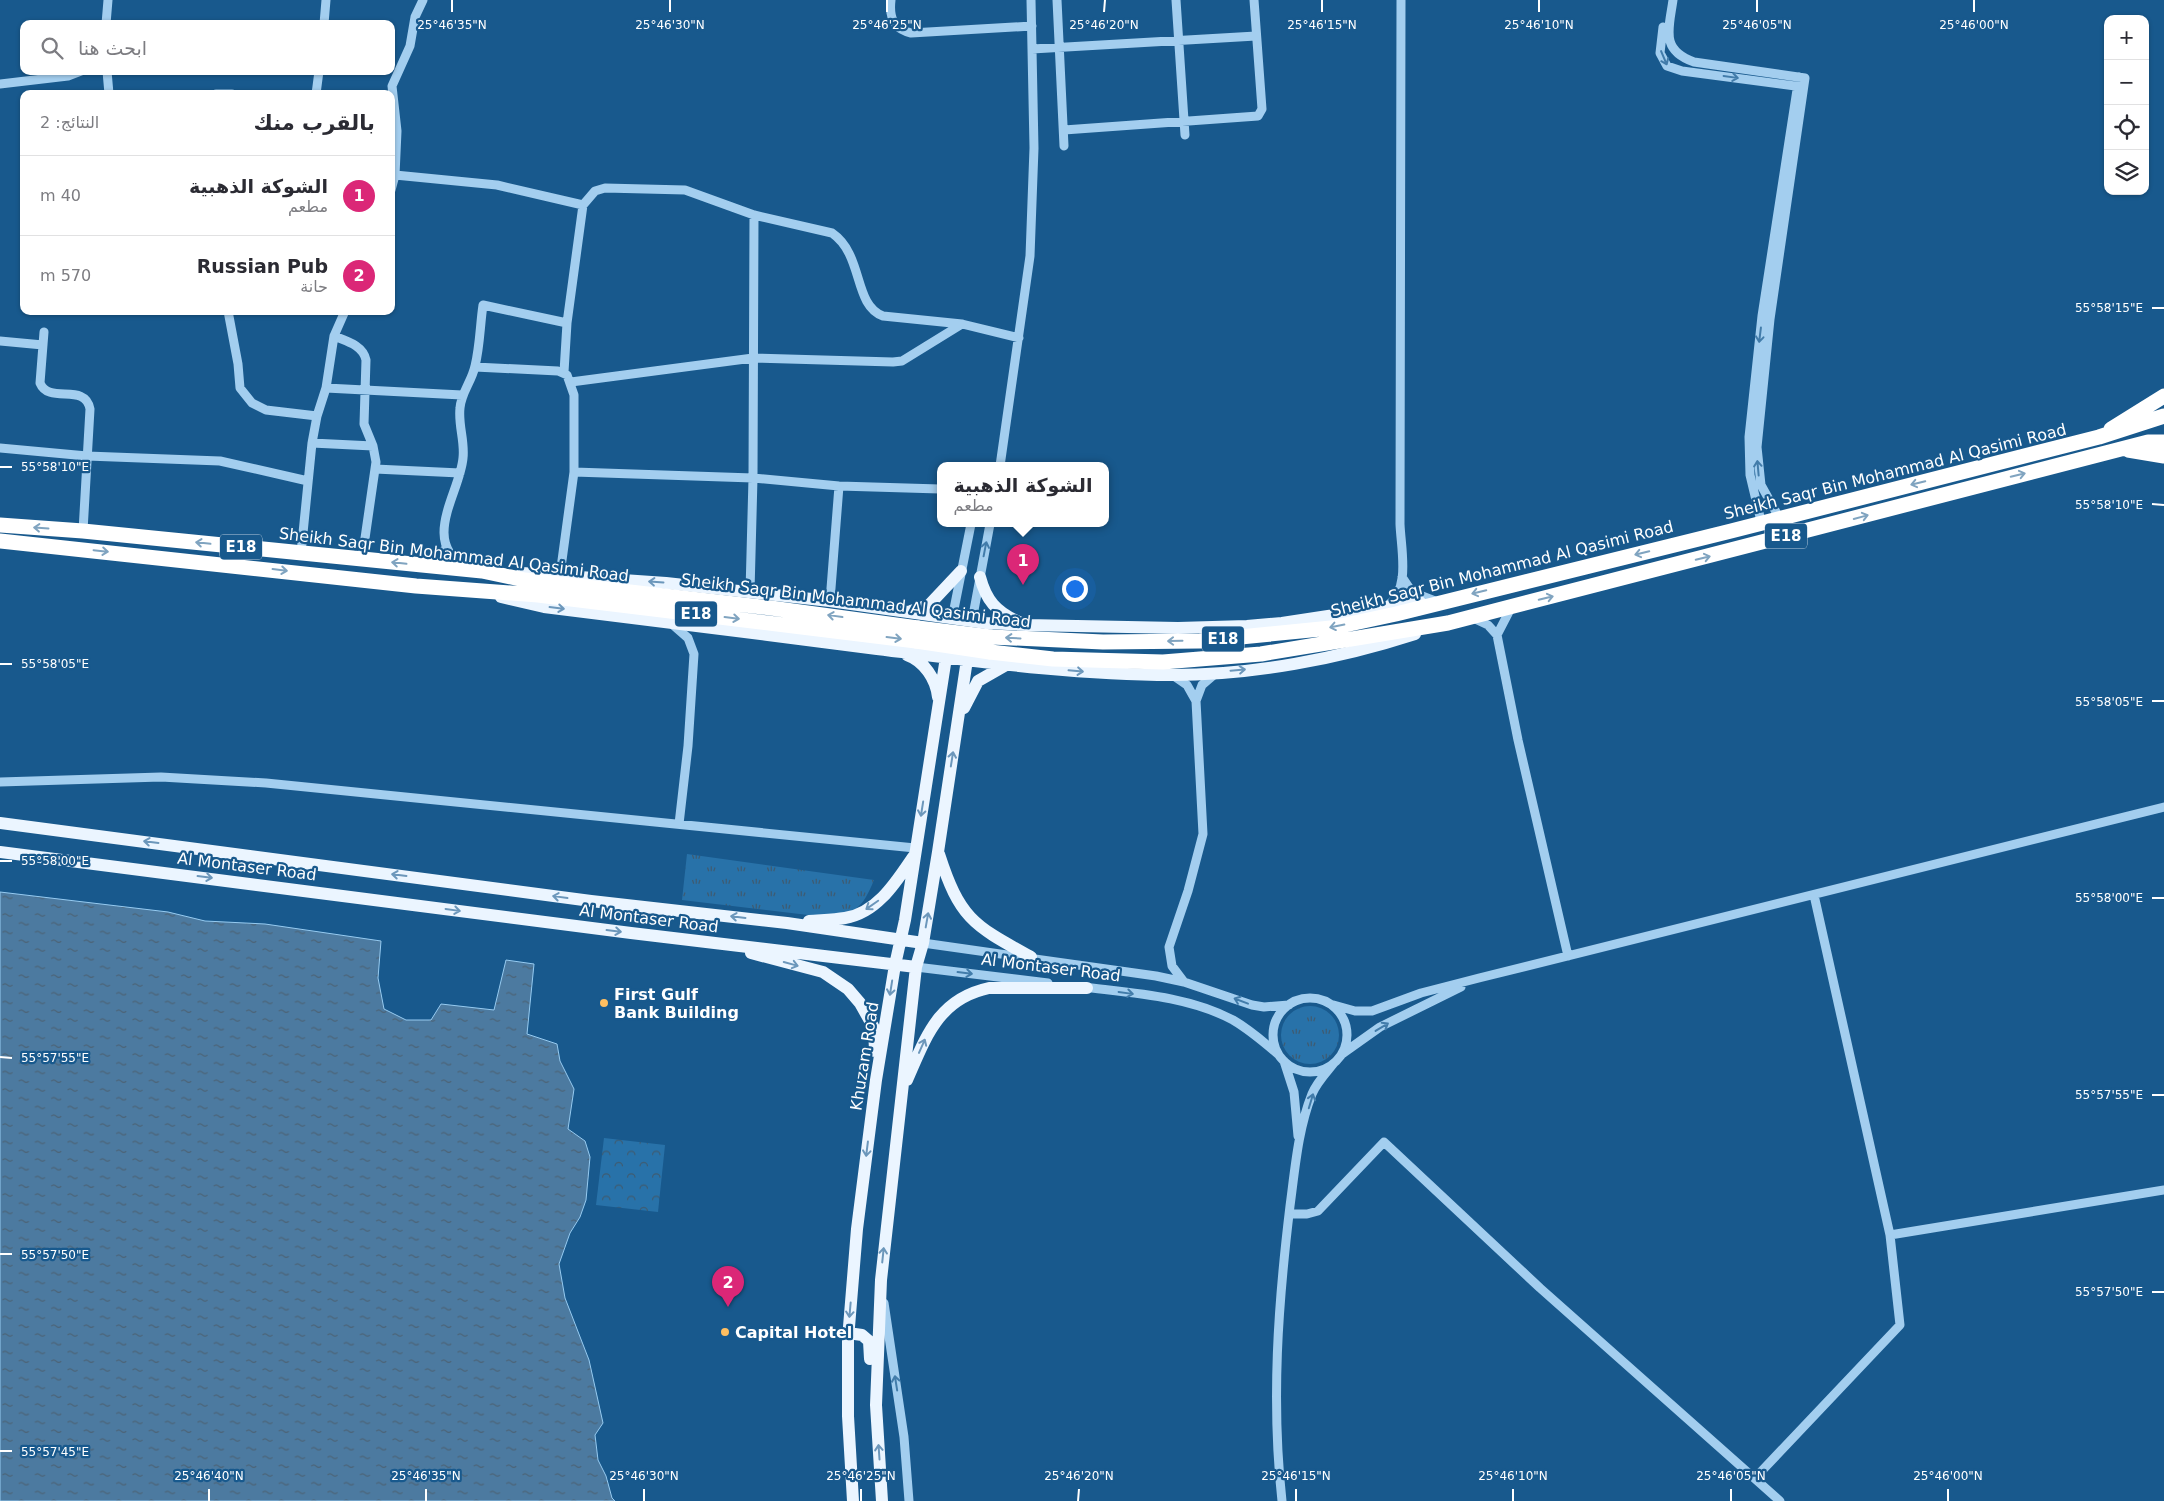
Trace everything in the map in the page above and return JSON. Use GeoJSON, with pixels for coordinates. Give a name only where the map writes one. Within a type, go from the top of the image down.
{"type":"FeatureCollection","features":[{"type":"Feature","properties":{"kind":"highway"},"geometry":{"type":"LineString","coordinates":[[2099,437],[2164,396]]}},
{"type":"Feature","properties":{"kind":"highway","name":"Sheikh Saqr Bin Mohammad Al Qasimi Road"},"geometry":{"type":"LineString","coordinates":[[0,541],[475,591],[538,595],[917,634],[1103,642],[1200,641],[1331,628],[1732,531],[2099,437],[2164,416]]}},
{"type":"Feature","properties":{"kind":"highway","name":"Sheikh Saqr Bin Mohammad Al Qasimi Road"},"geometry":{"type":"LineString","coordinates":[[0,525],[83,531],[476,571],[525,580],[771,608],[917,634],[990,652],[1053,659],[1163,662],[1260,654],[1448,623],[2148,442],[2164,442]]}},
{"type":"Feature","properties":{"kind":"highway"},"geometry":{"type":"LineString","coordinates":[[2124,449],[2164,456]]}},
{"type":"Feature","properties":{"kind":"main road"},"geometry":{"type":"LineString","coordinates":[[476,571],[666,583],[830,602],[952,619],[1026,625],[1178,628],[1247,626],[1282,623],[1386,606],[1452,599]]}},
{"type":"Feature","properties":{"kind":"main road"},"geometry":{"type":"LineString","coordinates":[[906,612],[929,605],[961,571]]}},
{"type":"Feature","properties":{"kind":"main road"},"geometry":{"type":"LineString","coordinates":[[980,577],[985,594],[991,604],[999,612],[1026,625]]}},
{"type":"Feature","properties":{"kind":"main road"},"geometry":{"type":"LineString","coordinates":[[475,591],[544,607],[946,658],[1110,674],[1173,675],[1256,669],[1316,659],[1399,639],[1448,623]]}},
{"type":"Feature","properties":{"kind":"main road","name":"Khuzam Road"},"geometry":{"type":"LineString","coordinates":[[853,1501],[848,1416],[848,1333],[857,1229],[876,1080],[952,619]]}},
{"type":"Feature","properties":{"kind":"main road"},"geometry":{"type":"LineString","coordinates":[[882,1501],[876,1405],[881,1280],[916,968],[938,852],[972,621]]}},
{"type":"Feature","properties":{"kind":"main road"},"geometry":{"type":"LineString","coordinates":[[898,651],[912,657],[930,674],[938,694],[938,709]]}},
{"type":"Feature","properties":{"kind":"main road"},"geometry":{"type":"LineString","coordinates":[[958,721],[978,680],[1009,664]]}},
{"type":"Feature","properties":{"kind":"main road","name":"Al Montaser Road"},"geometry":{"type":"LineString","coordinates":[[0,823],[591,901],[787,923],[922,944]]}},
{"type":"Feature","properties":{"kind":"main road"},"geometry":{"type":"LineString","coordinates":[[787,923],[847,918],[872,907],[892,888],[915,851]]}},
{"type":"Feature","properties":{"kind":"main road","name":"Al Montaser Road"},"geometry":{"type":"LineString","coordinates":[[0,852],[603,930],[916,968]]}},
{"type":"Feature","properties":{"kind":"main road"},"geometry":{"type":"LineString","coordinates":[[938,852],[954,895],[972,921],[986,932],[1031,957]]}},
{"type":"Feature","properties":{"kind":"main road"},"geometry":{"type":"LineString","coordinates":[[710,942],[823,972],[848,989],[860,1003],[874,1028],[876,1080]]}},
{"type":"Feature","properties":{"kind":"main road"},"geometry":{"type":"LineString","coordinates":[[902,1091],[928,1031],[942,1013],[958,999],[976,991],[989,988],[1087,988]]}},
{"type":"Feature","properties":{"kind":"main road"},"geometry":{"type":"LineString","coordinates":[[848,1333],[862,1335],[869,1340],[869,1386],[876,1405]]}},
{"type":"Feature","properties":{"kind":"street"},"geometry":{"type":"LineString","coordinates":[[106,20],[108,0]]}},
{"type":"Feature","properties":{"kind":"street"},"geometry":{"type":"LineString","coordinates":[[324,20],[326,0]]}},
{"type":"Feature","properties":{"kind":"street"},"geometry":{"type":"LineString","coordinates":[[392,90],[392,86],[410,46],[416,0]]}},
{"type":"Feature","properties":{"kind":"street"},"geometry":{"type":"LineString","coordinates":[[415,16],[423,0]]}},
{"type":"Feature","properties":{"kind":"street"},"geometry":{"type":"LineString","coordinates":[[891,0],[890,13],[892,21],[897,27],[911,33],[1032,26]]}},
{"type":"Feature","properties":{"kind":"street"},"geometry":{"type":"LineString","coordinates":[[998,462],[1019,338],[1030,256],[1033,207],[1031,0]]}},
{"type":"Feature","properties":{"kind":"street"},"geometry":{"type":"LineString","coordinates":[[1057,0],[1064,146]]}},
{"type":"Feature","properties":{"kind":"street"},"geometry":{"type":"LineString","coordinates":[[1176,0],[1185,135]]}},
{"type":"Feature","properties":{"kind":"street"},"geometry":{"type":"LineString","coordinates":[[1064,130],[1258,116],[1262,108],[1254,0]]}},
{"type":"Feature","properties":{"kind":"street"},"geometry":{"type":"LineString","coordinates":[[1386,606],[1397,597],[1402,577],[1400,524],[1401,0]]}},
{"type":"Feature","properties":{"kind":"street"},"geometry":{"type":"LineString","coordinates":[[1667,0],[1660,53],[1667,66],[1682,71],[1800,84]]}},
{"type":"Feature","properties":{"kind":"street"},"geometry":{"type":"LineString","coordinates":[[1672,0],[1668,36],[1674,50],[1683,58],[1694,62],[1800,84]]}},
{"type":"Feature","properties":{"kind":"street"},"geometry":{"type":"LineString","coordinates":[[1032,49],[1256,36]]}},
{"type":"Feature","properties":{"kind":"street"},"geometry":{"type":"LineString","coordinates":[[0,84],[71,75]]}},
{"type":"Feature","properties":{"kind":"street"},"geometry":{"type":"LineString","coordinates":[[107,75],[109,90]]}},
{"type":"Feature","properties":{"kind":"street"},"geometry":{"type":"LineString","coordinates":[[317,90],[318,75]]}},
{"type":"Feature","properties":{"kind":"street"},"geometry":{"type":"LineString","coordinates":[[1776,512],[1761,485],[1757,446],[1770,319],[1800,84]]}},
{"type":"Feature","properties":{"kind":"street"},"geometry":{"type":"LineString","coordinates":[[1760,517],[1750,475],[1749,437],[1762,316],[1800,84]]}},
{"type":"Feature","properties":{"kind":"street"},"geometry":{"type":"LineString","coordinates":[[395,175],[497,185],[583,205]]}},
{"type":"Feature","properties":{"kind":"street"},"geometry":{"type":"LineString","coordinates":[[560,575],[574,472],[574,395],[571,382],[564,372],[567,324],[583,205],[599,189],[675,188],[754,216],[832,233],[842,240],[849,250],[868,305],[875,313],[883,316],[962,324],[1019,338]]}},
{"type":"Feature","properties":{"kind":"street"},"geometry":{"type":"LineString","coordinates":[[750,592],[753,478],[754,216]]}},
{"type":"Feature","properties":{"kind":"street"},"geometry":{"type":"LineString","coordinates":[[476,571],[456,560],[447,547],[444,534],[445,511],[460,473],[463,457],[459,410],[462,395],[475,367],[483,305],[567,324]]}},
{"type":"Feature","properties":{"kind":"street"},"geometry":{"type":"LineString","coordinates":[[229,315],[238,364],[240,388],[252,403],[266,410],[317,416]]}},
{"type":"Feature","properties":{"kind":"street"},"geometry":{"type":"LineString","coordinates":[[301,553],[312,443],[317,416],[326,388],[334,336],[343,315]]}},
{"type":"Feature","properties":{"kind":"street"},"geometry":{"type":"LineString","coordinates":[[571,382],[753,358],[902,361],[962,324]]}},
{"type":"Feature","properties":{"kind":"street"},"geometry":{"type":"LineString","coordinates":[[44,332],[41,387],[49,392],[80,395],[89,402],[83,531]]}},
{"type":"Feature","properties":{"kind":"street"},"geometry":{"type":"LineString","coordinates":[[334,336],[358,347],[364,353],[366,360],[364,424],[373,446],[376,469],[362,559]]}},
{"type":"Feature","properties":{"kind":"street"},"geometry":{"type":"LineString","coordinates":[[0,341],[43,345]]}},
{"type":"Feature","properties":{"kind":"street"},"geometry":{"type":"LineString","coordinates":[[475,367],[564,372]]}},
{"type":"Feature","properties":{"kind":"street"},"geometry":{"type":"LineString","coordinates":[[326,388],[462,395]]}},
{"type":"Feature","properties":{"kind":"street"},"geometry":{"type":"LineString","coordinates":[[312,443],[373,446]]}},
{"type":"Feature","properties":{"kind":"street"},"geometry":{"type":"LineString","coordinates":[[0,448],[87,456],[220,461],[308,481]]}},
{"type":"Feature","properties":{"kind":"street"},"geometry":{"type":"LineString","coordinates":[[376,469],[460,473]]}},
{"type":"Feature","properties":{"kind":"street"},"geometry":{"type":"LineString","coordinates":[[574,472],[753,478],[839,486],[937,490]]}},
{"type":"Feature","properties":{"kind":"street"},"geometry":{"type":"LineString","coordinates":[[830,602],[839,486]]}},
{"type":"Feature","properties":{"kind":"street"},"geometry":{"type":"LineString","coordinates":[[952,619],[970,527]]}},
{"type":"Feature","properties":{"kind":"street"},"geometry":{"type":"LineString","coordinates":[[972,621],[989,527]]}},
{"type":"Feature","properties":{"kind":"street"},"geometry":{"type":"LineString","coordinates":[[429,566],[438,559],[447,547]]}},
{"type":"Feature","properties":{"kind":"street"},"geometry":{"type":"LineString","coordinates":[[1402,577],[1412,592],[1435,601]]}},
{"type":"Feature","properties":{"kind":"street"},"geometry":{"type":"LineString","coordinates":[[1512,606],[1497,635],[1518,740],[1568,956]]}},
{"type":"Feature","properties":{"kind":"street"},"geometry":{"type":"LineString","coordinates":[[1470,617],[1482,622],[1497,635]]}},
{"type":"Feature","properties":{"kind":"street"},"geometry":{"type":"LineString","coordinates":[[667,622],[684,633],[694,654],[688,746],[679,824]]}},
{"type":"Feature","properties":{"kind":"street"},"geometry":{"type":"LineString","coordinates":[[1184,982],[1172,966],[1168,947],[1193,875],[1203,834],[1196,701],[1202,685],[1217,672]]}},
{"type":"Feature","properties":{"kind":"street"},"geometry":{"type":"LineString","coordinates":[[1173,675],[1187,686],[1196,701]]}},
{"type":"Feature","properties":{"kind":"street"},"geometry":{"type":"LineString","coordinates":[[0,782],[161,777],[266,783],[679,824],[915,851]]}},
{"type":"Feature","properties":{"kind":"street"},"geometry":{"type":"LineString","coordinates":[[1298,1144],[1294,1092],[1273,1035],[1280,1013],[1288,1005],[1309,998],[1355,1011],[1372,1011],[1421,993],[1479,978],[2164,807]]}},
{"type":"Feature","properties":{"kind":"street"},"geometry":{"type":"LineString","coordinates":[[1755,1478],[1900,1325],[1890,1236],[1814,894]]}},
{"type":"Feature","properties":{"kind":"street","name":"Al Montaser Road"},"geometry":{"type":"LineString","coordinates":[[922,944],[1031,957],[1156,976],[1184,982],[1252,1006],[1288,1005]]}},
{"type":"Feature","properties":{"kind":"street","name":"Al Montaser Road"},"geometry":{"type":"LineString","coordinates":[[916,968],[1187,1002],[1232,1020],[1251,1031],[1281,1057]]}},
{"type":"Feature","properties":{"kind":"street"},"geometry":{"type":"LineString","coordinates":[[1282,1501],[1277,1453],[1276,1362],[1278,1305],[1298,1144],[1312,1096],[1318,1083],[1342,1054],[1380,1027],[1479,978]]}},
{"type":"Feature","properties":{"kind":"street"},"geometry":{"type":"LineString","coordinates":[[1330,1004],[1338,1011],[1344,1021],[1346,1044],[1342,1054]]}},
{"type":"Feature","properties":{"kind":"street"},"geometry":{"type":"LineString","coordinates":[[1281,1057],[1300,1071],[1312,1072],[1324,1069],[1334,1063]]}},
{"type":"Feature","properties":{"kind":"street"},"geometry":{"type":"LineString","coordinates":[[1289,1214],[1307,1214],[1318,1211],[1384,1142],[1540,1288],[1780,1501]]}},
{"type":"Feature","properties":{"kind":"street"},"geometry":{"type":"LineString","coordinates":[[1890,1236],[2164,1190]]}},
{"type":"Feature","properties":{"kind":"street"},"geometry":{"type":"LineString","coordinates":[[881,1280],[904,1437],[908,1501]]}},
{"type":"Feature","properties":{"kind":"green space"},"geometry":{"type":"Polygon","coordinates":[[[687,854],[874,880],[866,897],[857,908],[844,914],[825,917],[682,900],[687,854]]]}},
{"type":"Feature","properties":{"kind":"green space"},"geometry":{"type":"Polygon","coordinates":[[[1304,1006],[1316,1006],[1331,1014],[1339,1029],[1339,1041],[1331,1056],[1316,1064],[1304,1064],[1289,1056],[1281,1041],[1281,1029],[1289,1014],[1304,1006]]]}},
{"type":"Feature","properties":{"kind":"green space"},"geometry":{"type":"Polygon","coordinates":[[[604,1138],[665,1145],[658,1212],[596,1205],[604,1138]]]}},
{"type":"Feature","properties":{"kind":"water"},"geometry":{"type":"Polygon","coordinates":[[[0,892],[168,912],[205,921],[265,924],[381,941],[378,978],[384,1009],[406,1020],[431,1020],[441,1004],[494,1010],[506,960],[534,964],[527,1034],[557,1044],[560,1061],[574,1089],[568,1129],[585,1141],[590,1157],[586,1200],[580,1217],[570,1233],[559,1264],[565,1298],[589,1360],[603,1423],[595,1435],[598,1460],[606,1476],[612,1498],[615,1501],[0,1501],[0,892]]]}},
{"type":"Feature","properties":{"kind":"place","name":"الشوكة الذهبية"},"geometry":{"type":"Point","coordinates":[1023,585]}},
{"type":"Feature","properties":{"kind":"place","name":"First Gulf Bank Building"},"geometry":{"type":"Point","coordinates":[604,1003]}},
{"type":"Feature","properties":{"kind":"place","name":"Russian Pub"},"geometry":{"type":"Point","coordinates":[728,1307]}},
{"type":"Feature","properties":{"kind":"place","name":"Capital Hotel"},"geometry":{"type":"Point","coordinates":[725,1332]}}]}
